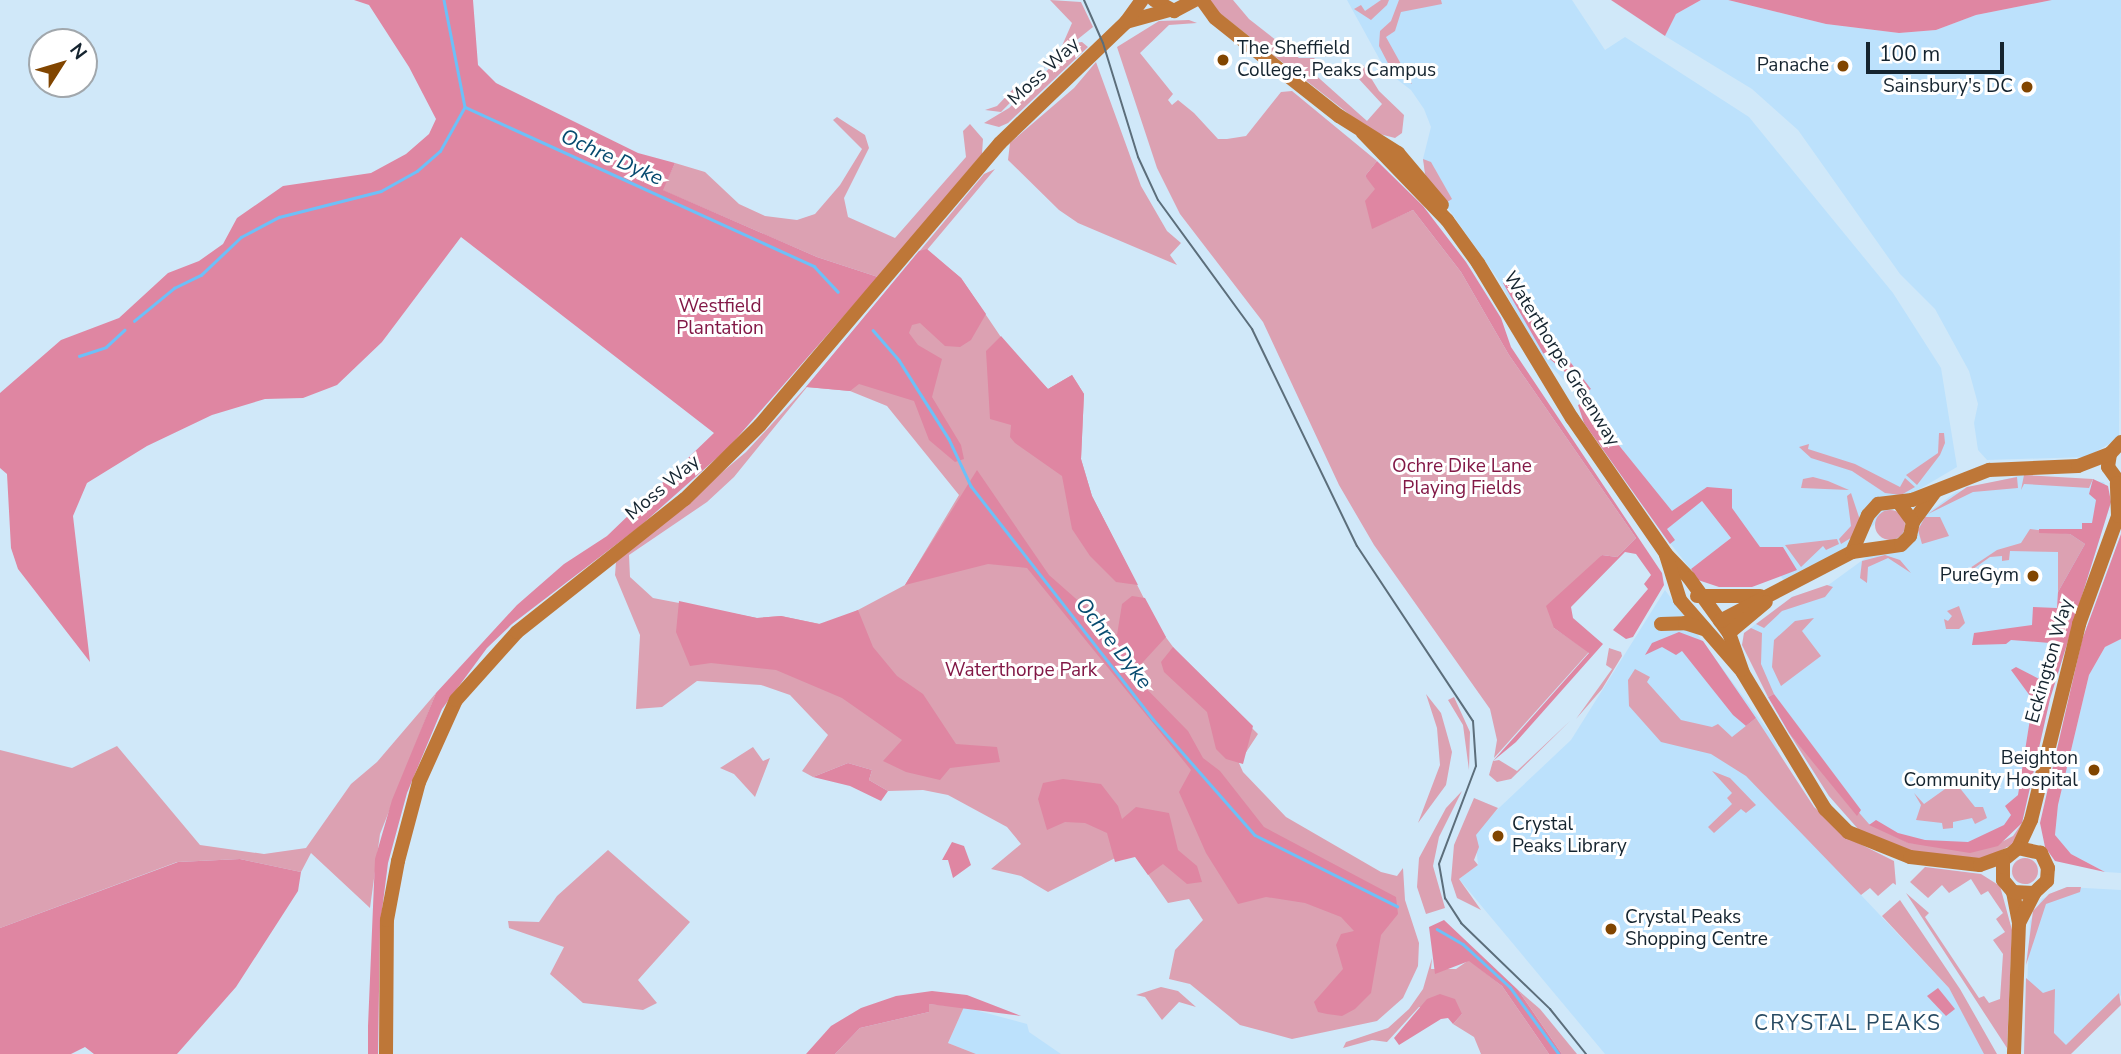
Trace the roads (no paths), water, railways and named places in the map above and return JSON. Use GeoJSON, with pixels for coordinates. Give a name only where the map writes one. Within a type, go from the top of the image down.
{"type":"FeatureCollection","features":[{"type":"Feature","properties":{"kind":"street","name":"Moss Way"},"geometry":{"type":"LineString","coordinates":[[386,1054],[387,920],[398,861],[419,782],[457,700],[517,632],[685,499],[760,425],[1014,127],[1126,22],[1142,0]]}},
{"type":"Feature","properties":{"kind":"street"},"geometry":{"type":"LineString","coordinates":[[1154,0],[1174,11],[1195,0]]}},
{"type":"Feature","properties":{"kind":"street","name":"Waterthorpe Greenway"},"geometry":{"type":"LineString","coordinates":[[1202,0],[1215,18],[1363,133],[1447,220],[1498,293],[1549,384],[1666,554],[1703,597],[1722,629],[1738,667],[1811,789],[1848,832],[1910,857],[1980,866],[2008,886]]}},
{"type":"Feature","properties":{"kind":"street","name":"Moss Way"},"geometry":{"type":"LineString","coordinates":[[1126,22],[1174,11]]}},
{"type":"Feature","properties":{"kind":"street","name":"Waterthorpe Greenway"},"geometry":{"type":"LineString","coordinates":[[1174,11],[1215,18]]}},
{"type":"Feature","properties":{"kind":"street"},"geometry":{"type":"LineString","coordinates":[[1852,552],[1866,528],[1868,515],[1878,504],[1899,503],[1935,492],[1989,470],[2078,466],[2110,454],[2121,442]]}},
{"type":"Feature","properties":{"kind":"street","name":"Eckington Way"},"geometry":{"type":"LineString","coordinates":[[2012,851],[2031,820],[2077,630],[2120,514],[2117,483],[2108,467],[2110,454]]}},
{"type":"Feature","properties":{"kind":"street"},"geometry":{"type":"LineString","coordinates":[[2078,466],[2117,483]]}},
{"type":"Feature","properties":{"kind":"street"},"geometry":{"type":"LineString","coordinates":[[1661,624],[1685,623],[1703,629],[1722,629],[1852,552],[1884,548],[1906,541],[1913,522],[1935,492]]}},
{"type":"Feature","properties":{"kind":"street"},"geometry":{"type":"LineString","coordinates":[[1899,503],[1913,522]]}},
{"type":"Feature","properties":{"kind":"street"},"geometry":{"type":"LineString","coordinates":[[1866,528],[1872,540],[1884,548]]}},
{"type":"Feature","properties":{"kind":"street","name":"Waterthorpe Greenway"},"geometry":{"type":"LineString","coordinates":[[1666,554],[1682,598],[1703,629],[1738,667]]}},
{"type":"Feature","properties":{"kind":"street"},"geometry":{"type":"LineString","coordinates":[[1676,564],[1682,598],[1772,597]]}},
{"type":"Feature","properties":{"kind":"street"},"geometry":{"type":"LineString","coordinates":[[2020,923],[2034,893],[2048,875],[2031,820]]}},
{"type":"Feature","properties":{"kind":"street"},"geometry":{"type":"LineString","coordinates":[[2014,1054],[2020,923],[2001,867],[2012,851],[2041,853]]}},
{"type":"Feature","properties":{"kind":"street","name":"Waterthorpe Greenway"},"geometry":{"type":"LineString","coordinates":[[1980,866],[2012,851]]}},
{"type":"Feature","properties":{"kind":"street"},"geometry":{"type":"LineString","coordinates":[[2008,886],[2034,893]]}},
{"type":"Feature","properties":{"kind":"waterway","name":"Ochre Dyke"},"geometry":{"type":"LineString","coordinates":[[444,0],[465,107],[814,266],[838,292]]}},
{"type":"Feature","properties":{"kind":"waterway"},"geometry":{"type":"LineString","coordinates":[[134,321],[174,288],[201,275],[241,237],[279,217],[381,191],[417,171],[440,151],[464,108]]}},
{"type":"Feature","properties":{"kind":"waterway"},"geometry":{"type":"LineString","coordinates":[[79,356],[106,347],[124,330]]}},
{"type":"Feature","properties":{"kind":"waterway","name":"Ochre Dyke"},"geometry":{"type":"LineString","coordinates":[[873,330],[899,360],[949,439],[971,486],[1153,719],[1255,835],[1397,906]]}},
{"type":"Feature","properties":{"kind":"waterway","name":"Ochre Dyke"},"geometry":{"type":"LineString","coordinates":[[1437,929],[1463,944],[1510,987],[1559,1054]]}},
{"type":"Feature","properties":{"kind":"tram line"},"geometry":{"type":"LineString","coordinates":[[1084,0],[1103,43],[1138,157],[1158,200],[1252,329],[1357,546],[1473,721],[1476,766],[1439,864],[1445,898],[1461,923],[1550,1009],[1586,1054]]}},
{"type":"Feature","properties":{"kind":"place","name":"The Sheffield College, Peaks Campus"},"geometry":{"type":"Point","coordinates":[1223,60]}},
{"type":"Feature","properties":{"kind":"place","name":"Panache"},"geometry":{"type":"Point","coordinates":[1843,66]}},
{"type":"Feature","properties":{"kind":"place","name":"Sainsbury's DC"},"geometry":{"type":"Point","coordinates":[2027,87]}},
{"type":"Feature","properties":{"kind":"place","name":"PureGym"},"geometry":{"type":"Point","coordinates":[2033,576]}},
{"type":"Feature","properties":{"kind":"place","name":"Beighton Community Hospital"},"geometry":{"type":"Point","coordinates":[2094,770]}},
{"type":"Feature","properties":{"kind":"place","name":"Crystal Peaks Library"},"geometry":{"type":"Point","coordinates":[1498,836]}},
{"type":"Feature","properties":{"kind":"place","name":"Crystal Peaks Shopping Centre"},"geometry":{"type":"Point","coordinates":[1611,929]}},
{"type":"Feature","properties":{"kind":"district","name":"CRYSTAL PEAKS"},"geometry":{"type":"Point","coordinates":[1848,1023]}},
{"type":"Feature","properties":{"kind":"park label","name":"Westfield Plantation"},"geometry":{"type":"Point","coordinates":[720,318]}},
{"type":"Feature","properties":{"kind":"park label","name":"Ochre Dike Lane Playing Fields"},"geometry":{"type":"Point","coordinates":[1462,478]}},
{"type":"Feature","properties":{"kind":"park label","name":"Waterthorpe Park"},"geometry":{"type":"Point","coordinates":[1021,671]}}]}
